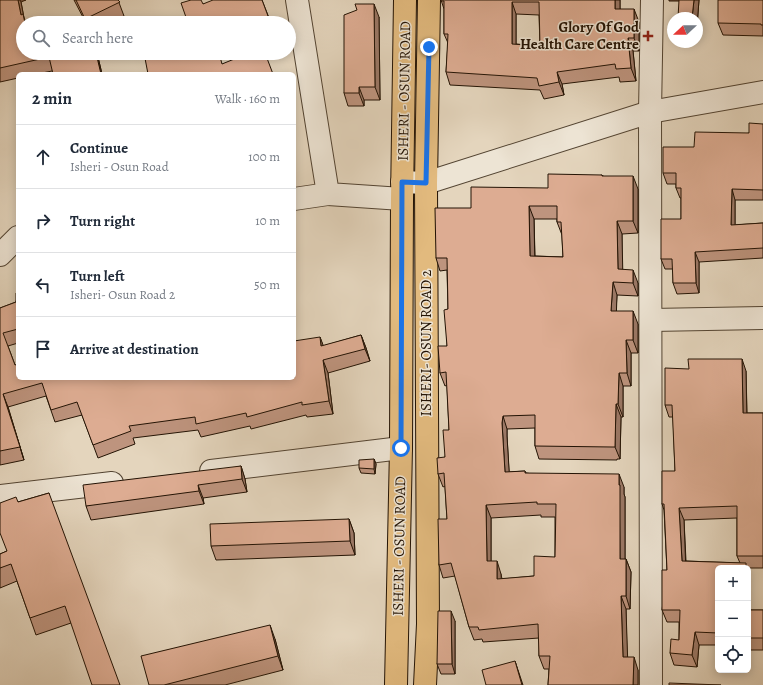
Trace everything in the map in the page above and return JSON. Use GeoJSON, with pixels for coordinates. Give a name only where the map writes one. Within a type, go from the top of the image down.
{"type":"FeatureCollection","features":[{"type":"Feature","properties":{"kind":"main road","name":"ISHERI - OSUN ROAD"},"geometry":{"type":"LineString","coordinates":[[396,685],[401,448],[402,190],[405,0]]}},
{"type":"Feature","properties":{"kind":"main road","name":"ISHERI- OSUN ROAD 2"},"geometry":{"type":"LineString","coordinates":[[425,685],[428,624],[426,183],[429,0]]}},
{"type":"Feature","properties":{"kind":"street"},"geometry":{"type":"LineString","coordinates":[[297,0],[328,194]]}},
{"type":"Feature","properties":{"kind":"street"},"geometry":{"type":"LineString","coordinates":[[651,685],[650,112],[652,0]]}},
{"type":"Feature","properties":{"kind":"street"},"geometry":{"type":"LineString","coordinates":[[296,199],[328,194],[402,190],[650,112],[763,92]]}},
{"type":"Feature","properties":{"kind":"street"},"geometry":{"type":"LineString","coordinates":[[0,254],[16,239]]}},
{"type":"Feature","properties":{"kind":"street"},"geometry":{"type":"LineString","coordinates":[[651,320],[763,318]]}},
{"type":"Feature","properties":{"kind":"street"},"geometry":{"type":"LineString","coordinates":[[189,474],[401,448]]}},
{"type":"Feature","properties":{"kind":"street"},"geometry":{"type":"LineString","coordinates":[[0,496],[134,480]]}},
{"type":"Feature","properties":{"kind":"building"},"geometry":{"type":"Polygon","coordinates":[[[0,0],[18,0],[21,15],[23,14],[23,16],[16,16],[16,60],[36,60],[0,68],[0,0]]]}},
{"type":"Feature","properties":{"kind":"building"},"geometry":{"type":"Polygon","coordinates":[[[76,0],[118,0],[120,2],[91,16],[84,16],[76,0]]]}},
{"type":"Feature","properties":{"kind":"building"},"geometry":{"type":"Polygon","coordinates":[[[191,0],[201,0],[203,4],[213,0],[262,0],[268,16],[186,16],[181,3],[191,0]]]}},
{"type":"Feature","properties":{"kind":"building"},"geometry":{"type":"Polygon","coordinates":[[[615,0],[615,9],[634,9],[634,38],[628,38],[631,68],[616,69],[615,64],[557,72],[559,82],[539,86],[537,78],[446,72],[448,34],[444,34],[444,1],[441,1],[615,0]],[[512,2],[512,44],[540,46],[539,2],[512,2]]]}},
{"type":"Feature","properties":{"kind":"building"},"geometry":{"type":"Polygon","coordinates":[[[679,0],[694,0],[693,12],[678,12],[679,0]]]}},
{"type":"Feature","properties":{"kind":"building"},"geometry":{"type":"Polygon","coordinates":[[[718,0],[763,0],[763,25],[718,23],[718,0]]]}},
{"type":"Feature","properties":{"kind":"building"},"geometry":{"type":"Polygon","coordinates":[[[355,4],[374,4],[375,87],[359,87],[359,93],[344,93],[344,15],[357,10],[355,4]]]}},
{"type":"Feature","properties":{"kind":"building"},"geometry":{"type":"Polygon","coordinates":[[[50,60],[98,60],[101,72],[53,72],[50,60]]]}},
{"type":"Feature","properties":{"kind":"building"},"geometry":{"type":"Polygon","coordinates":[[[145,60],[221,60],[222,64],[232,60],[268,60],[272,72],[148,72],[145,60]]]}},
{"type":"Feature","properties":{"kind":"building"},"geometry":{"type":"Polygon","coordinates":[[[749,123],[763,124],[763,190],[732,189],[731,225],[763,223],[763,248],[695,252],[696,283],[673,283],[672,259],[661,259],[661,219],[681,219],[681,188],[676,188],[676,173],[663,173],[663,147],[694,147],[695,132],[749,133],[749,123]]]}},
{"type":"Feature","properties":{"kind":"building"},"geometry":{"type":"Polygon","coordinates":[[[548,174],[633,176],[633,221],[617,221],[618,269],[633,270],[633,283],[613,282],[611,311],[633,311],[633,340],[626,340],[627,373],[619,373],[618,404],[616,404],[615,447],[535,446],[535,415],[503,416],[502,423],[505,472],[525,471],[525,473],[619,474],[620,559],[626,559],[626,596],[621,596],[623,657],[634,657],[633,685],[548,685],[550,656],[539,656],[538,624],[479,630],[478,627],[469,627],[451,563],[439,565],[438,519],[447,519],[444,473],[438,474],[437,458],[445,457],[443,430],[449,430],[446,372],[440,373],[438,346],[447,346],[444,310],[448,309],[447,258],[436,258],[435,208],[471,208],[471,187],[548,188],[548,174]],[[529,206],[530,256],[563,257],[561,222],[557,222],[557,206],[529,206]],[[537,502],[486,505],[487,561],[497,561],[497,579],[534,576],[534,556],[555,557],[556,504],[537,504],[537,502]]]}},
{"type":"Feature","properties":{"kind":"building"},"geometry":{"type":"Polygon","coordinates":[[[16,302],[16,330],[3,333],[16,365],[16,380],[296,380],[296,341],[320,337],[321,346],[361,335],[365,349],[323,360],[329,401],[302,405],[302,402],[247,417],[246,413],[196,424],[195,417],[129,426],[131,431],[93,445],[77,402],[51,410],[42,383],[3,394],[20,447],[0,451],[0,308],[16,302]]]}},
{"type":"Feature","properties":{"kind":"building"},"geometry":{"type":"Polygon","coordinates":[[[688,359],[742,359],[743,413],[763,413],[763,556],[737,556],[737,506],[679,508],[682,561],[746,563],[746,565],[715,565],[715,633],[695,632],[692,655],[670,653],[671,639],[679,640],[680,610],[662,610],[662,570],[667,570],[664,504],[662,504],[662,471],[675,471],[672,405],[665,405],[665,368],[689,369],[688,359]]]}},
{"type":"Feature","properties":{"kind":"building"},"geometry":{"type":"Polygon","coordinates":[[[374,459],[374,469],[359,468],[359,460],[374,459]]]}},
{"type":"Feature","properties":{"kind":"building"},"geometry":{"type":"Polygon","coordinates":[[[241,466],[242,479],[198,485],[199,491],[86,506],[83,485],[241,466]]]}},
{"type":"Feature","properties":{"kind":"building"},"geometry":{"type":"Polygon","coordinates":[[[49,493],[120,685],[92,685],[65,606],[30,618],[11,564],[0,568],[0,554],[7,551],[0,533],[0,503],[16,497],[18,502],[49,493]]]}},
{"type":"Feature","properties":{"kind":"building"},"geometry":{"type":"Polygon","coordinates":[[[349,519],[350,541],[211,546],[210,524],[349,519]]]}},
{"type":"Feature","properties":{"kind":"building"},"geometry":{"type":"Polygon","coordinates":[[[751,610],[763,610],[763,638],[751,638],[751,610]]]}},
{"type":"Feature","properties":{"kind":"building"},"geometry":{"type":"Polygon","coordinates":[[[438,611],[451,611],[452,664],[437,664],[438,611]]]}},
{"type":"Feature","properties":{"kind":"building"},"geometry":{"type":"Polygon","coordinates":[[[270,625],[278,656],[164,685],[149,685],[141,656],[270,625]]]}},
{"type":"Feature","properties":{"kind":"building"},"geometry":{"type":"Polygon","coordinates":[[[515,661],[522,685],[486,685],[482,670],[515,661]]]}},
{"type":"Feature","properties":{"kind":"building"},"geometry":{"type":"Polygon","coordinates":[[[669,683],[721,685],[669,685],[669,683]]]}},
{"type":"Feature","properties":{"kind":"place","name":"Glory Of God Health Care Centre"},"geometry":{"type":"Point","coordinates":[648,36]}},
{"type":"Feature","properties":{"kind":"route"},"geometry":{"type":"LineString","coordinates":[[401,448],[402,182],[426,183],[429,47]]}}]}
